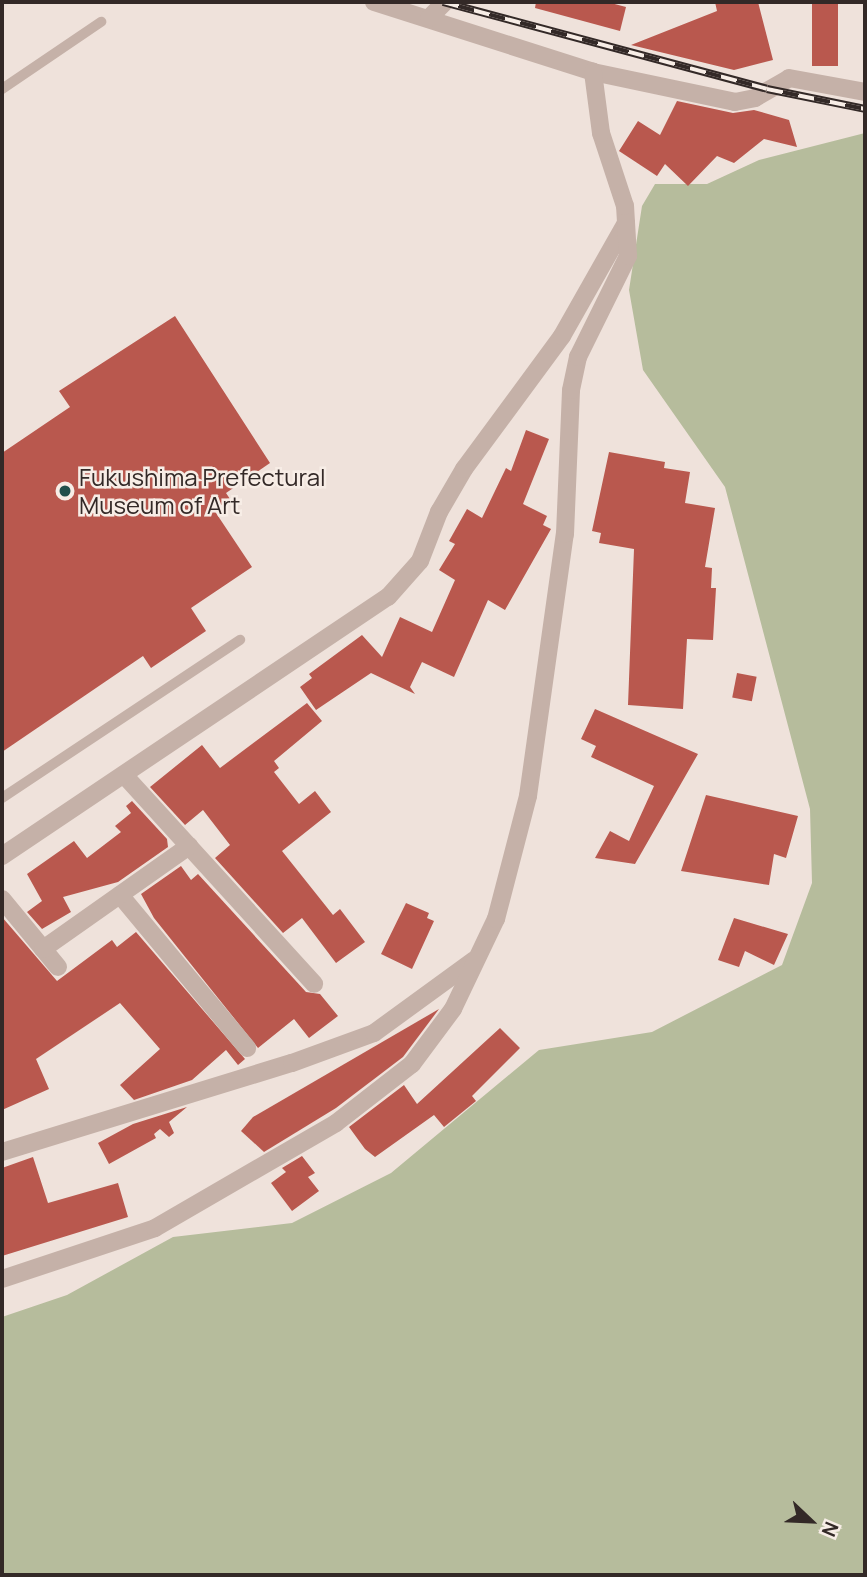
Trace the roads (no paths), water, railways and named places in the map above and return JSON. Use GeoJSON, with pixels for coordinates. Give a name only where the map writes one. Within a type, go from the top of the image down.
{"type":"FeatureCollection","features":[{"type":"Feature","properties":{"kind":"street"},"geometry":{"type":"LineString","coordinates":[[374,2],[593,72],[735,102],[755,99],[789,78],[865,92]]}},
{"type":"Feature","properties":{"kind":"street"},"geometry":{"type":"LineString","coordinates":[[429,18],[445,2]]}},
{"type":"Feature","properties":{"kind":"street"},"geometry":{"type":"LineString","coordinates":[[2,1279],[155,1228],[336,1123],[412,1064],[453,1009],[496,919],[534,759],[565,534],[571,390],[578,357],[628,256],[625,206],[601,133],[593,72]]}},
{"type":"Feature","properties":{"kind":"street"},"geometry":{"type":"LineString","coordinates":[[2,856],[125,776],[388,597],[420,561],[439,512],[464,469],[562,336],[626,223]]}},
{"type":"Feature","properties":{"kind":"street"},"geometry":{"type":"LineString","coordinates":[[125,776],[314,984]]}},
{"type":"Feature","properties":{"kind":"street"},"geometry":{"type":"LineString","coordinates":[[43,949],[189,846]]}},
{"type":"Feature","properties":{"kind":"street"},"geometry":{"type":"LineString","coordinates":[[120,895],[247,1048]]}},
{"type":"Feature","properties":{"kind":"street"},"geometry":{"type":"LineString","coordinates":[[2,899],[58,967]]}},
{"type":"Feature","properties":{"kind":"street"},"geometry":{"type":"LineString","coordinates":[[2,1152],[292,1063],[374,1033],[476,959]]}},
{"type":"Feature","properties":{"kind":"lane"},"geometry":{"type":"LineString","coordinates":[[2,89],[101,22]]}},
{"type":"Feature","properties":{"kind":"lane"},"geometry":{"type":"LineString","coordinates":[[2,798],[240,640]]}},
{"type":"Feature","properties":{"kind":"railway"},"geometry":{"type":"LineString","coordinates":[[443,2],[767,89],[865,109]]}},
{"type":"Feature","properties":{"kind":"place","name":"Fukushima Prefectural Museum of Art"},"geometry":{"type":"Point","coordinates":[65,491]}}]}
